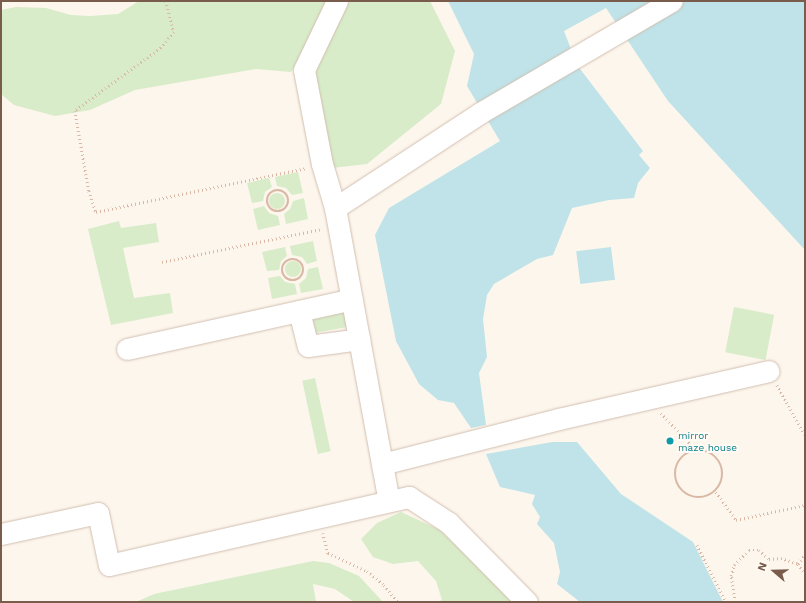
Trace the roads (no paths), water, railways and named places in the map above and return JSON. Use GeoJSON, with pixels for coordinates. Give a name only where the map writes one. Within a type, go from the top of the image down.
{"type":"FeatureCollection","features":[{"type":"Feature","properties":{"kind":"lane"},"geometry":{"type":"LineString","coordinates":[[337,1],[304,70],[322,164],[335,208],[389,501]]}},
{"type":"Feature","properties":{"kind":"lane"},"geometry":{"type":"LineString","coordinates":[[335,208],[480,113],[578,54],[672,1]]}},
{"type":"Feature","properties":{"kind":"lane"},"geometry":{"type":"LineString","coordinates":[[127,349],[299,310],[352,300]]}},
{"type":"Feature","properties":{"kind":"lane"},"geometry":{"type":"LineString","coordinates":[[299,310],[308,346],[360,339]]}},
{"type":"Feature","properties":{"kind":"lane"},"geometry":{"type":"LineString","coordinates":[[382,464],[769,371]]}},
{"type":"Feature","properties":{"kind":"lane"},"geometry":{"type":"LineString","coordinates":[[1,534],[98,513],[109,565],[409,497],[449,523],[527,602]]}},
{"type":"Feature","properties":{"kind":"water"},"geometry":{"type":"Polygon","coordinates":[[[448,1],[805,1],[805,250],[668,101],[606,8],[564,31],[577,65],[643,151],[639,155],[650,168],[638,183],[634,198],[609,200],[572,208],[553,255],[537,259],[494,284],[487,295],[483,319],[487,357],[479,373],[486,425],[471,428],[454,403],[438,400],[419,384],[396,341],[375,235],[389,208],[500,141],[467,86],[474,54],[448,1]]]}},
{"type":"Feature","properties":{"kind":"water"},"geometry":{"type":"Polygon","coordinates":[[[611,247],[615,280],[580,284],[576,251],[611,247]]]}},
{"type":"Feature","properties":{"kind":"water"},"geometry":{"type":"Polygon","coordinates":[[[552,442],[577,442],[621,494],[693,542],[723,602],[580,602],[557,584],[560,572],[554,543],[537,524],[540,517],[532,504],[535,495],[500,487],[486,454],[552,442]]]}},
{"type":"Feature","properties":{"kind":"place","name":"mirror maze house"},"geometry":{"type":"Point","coordinates":[670,441]}}]}
